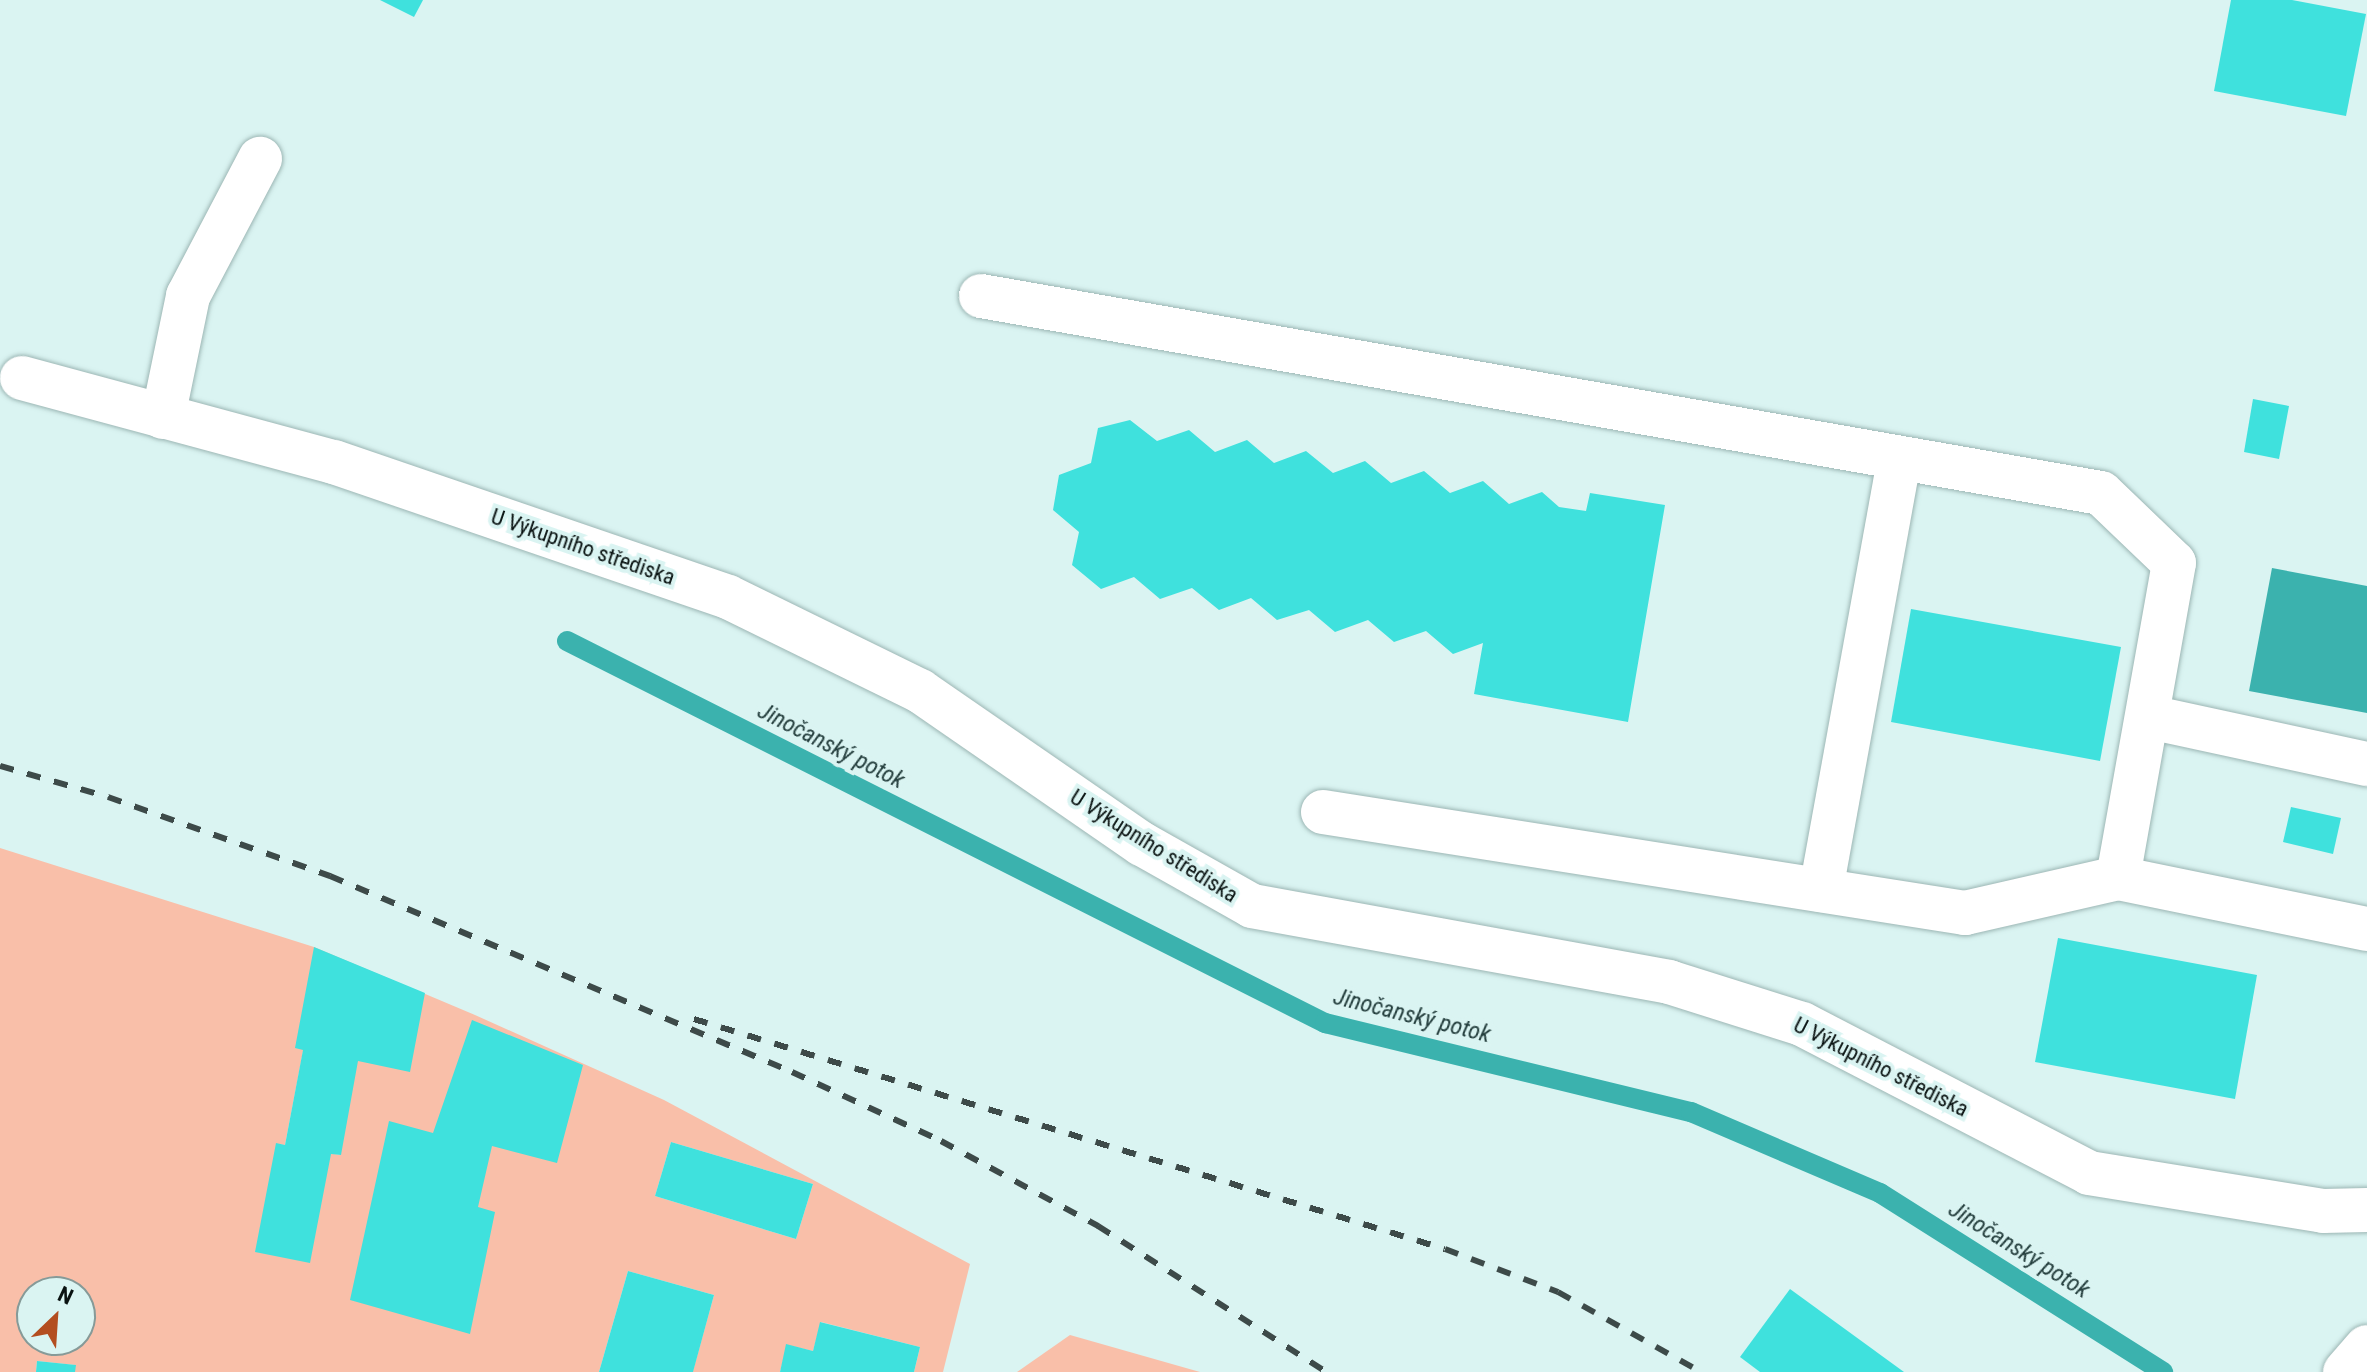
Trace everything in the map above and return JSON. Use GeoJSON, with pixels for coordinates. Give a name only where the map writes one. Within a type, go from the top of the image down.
{"type":"FeatureCollection","features":[{"type":"Feature","properties":{"kind":"street"},"geometry":{"type":"LineString","coordinates":[[163,417],[188,296],[260,159]]}},
{"type":"Feature","properties":{"kind":"street"},"geometry":{"type":"LineString","coordinates":[[981,296],[2101,493],[2174,563],[2118,878]]}},
{"type":"Feature","properties":{"kind":"street","name":"U Výkupního střediska"},"geometry":{"type":"LineString","coordinates":[[22,378],[334,462],[728,597],[920,691],[1142,844],[1252,906],[1669,982],[1728,1000],[1802,1024],[2089,1173],[2323,1211],[2367,1210]]}},
{"type":"Feature","properties":{"kind":"street"},"geometry":{"type":"LineString","coordinates":[[1821,890],[1899,459]]}},
{"type":"Feature","properties":{"kind":"street"},"geometry":{"type":"LineString","coordinates":[[2149,717],[2367,764]]}},
{"type":"Feature","properties":{"kind":"street"},"geometry":{"type":"LineString","coordinates":[[1323,812],[1965,913],[2118,878],[2367,929]]}},
{"type":"Feature","properties":{"kind":"street"},"geometry":{"type":"LineString","coordinates":[[2345,1372],[2367,1347]]}},
{"type":"Feature","properties":{"kind":"shaded area"},"geometry":{"type":"Polygon","coordinates":[[[0,848],[314,947],[475,1015],[664,1100],[970,1264],[943,1372],[914,1372],[920,1347],[821,1322],[813,1351],[787,1345],[780,1372],[679,1372],[693,1371],[714,1295],[628,1271],[599,1372],[75,1372],[75,1365],[37,1361],[36,1372],[0,1372],[0,848]],[[304,1046],[285,1145],[276,1144],[340,1155],[304,1046]],[[671,1142],[655,1196],[796,1239],[813,1184],[671,1142]]]}},
{"type":"Feature","properties":{"kind":"shaded area"},"geometry":{"type":"Polygon","coordinates":[[[1070,1335],[1200,1372],[1017,1372],[1070,1335]]]}},
{"type":"Feature","properties":{"kind":"water"},"geometry":{"type":"Polygon","coordinates":[[[2272,568],[2367,586],[2367,713],[2249,691],[2272,568]]]}},
{"type":"Feature","properties":{"kind":"building"},"geometry":{"type":"Polygon","coordinates":[[[380,0],[423,0],[414,17],[380,0]]]}},
{"type":"Feature","properties":{"kind":"building"},"geometry":{"type":"Polygon","coordinates":[[[2231,0],[2292,0],[2366,14],[2346,116],[2214,91],[2231,0]]]}},
{"type":"Feature","properties":{"kind":"building"},"geometry":{"type":"Polygon","coordinates":[[[2253,399],[2289,406],[2279,459],[2244,452],[2253,399]]]}},
{"type":"Feature","properties":{"kind":"building"},"geometry":{"type":"Polygon","coordinates":[[[1130,420],[1157,441],[1189,430],[1215,452],[1247,440],[1274,463],[1306,451],[1333,473],[1365,461],[1391,483],[1424,471],[1450,493],[1483,481],[1509,504],[1542,492],[1559,507],[1586,511],[1590,493],[1665,505],[1628,722],[1474,694],[1483,643],[1453,654],[1426,631],[1394,642],[1368,620],[1335,632],[1309,610],[1277,620],[1251,598],[1219,610],[1192,588],[1160,599],[1134,577],[1101,589],[1072,565],[1079,532],[1053,510],[1059,475],[1091,463],[1098,428],[1130,420]]]}},
{"type":"Feature","properties":{"kind":"building"},"geometry":{"type":"Polygon","coordinates":[[[1911,609],[2121,647],[2100,761],[1891,722],[1911,609]]]}},
{"type":"Feature","properties":{"kind":"building"},"geometry":{"type":"Polygon","coordinates":[[[2291,807],[2341,818],[2333,854],[2283,842],[2291,807]]]}},
{"type":"Feature","properties":{"kind":"building"},"geometry":{"type":"Polygon","coordinates":[[[2058,938],[2257,975],[2235,1099],[2035,1062],[2058,938]]]}},
{"type":"Feature","properties":{"kind":"building"},"geometry":{"type":"Polygon","coordinates":[[[314,947],[425,993],[410,1072],[358,1061],[341,1155],[331,1154],[310,1263],[255,1252],[276,1143],[285,1145],[303,1050],[295,1048],[314,947]]]}},
{"type":"Feature","properties":{"kind":"building"},"geometry":{"type":"Polygon","coordinates":[[[472,1020],[583,1065],[557,1163],[492,1146],[478,1207],[495,1212],[470,1334],[350,1300],[389,1121],[433,1133],[472,1020]]]}},
{"type":"Feature","properties":{"kind":"building"},"geometry":{"type":"Polygon","coordinates":[[[671,1142],[813,1184],[796,1239],[655,1196],[671,1142]]]}},
{"type":"Feature","properties":{"kind":"building"},"geometry":{"type":"Polygon","coordinates":[[[628,1271],[714,1295],[693,1372],[599,1372],[628,1271]]]}},
{"type":"Feature","properties":{"kind":"building"},"geometry":{"type":"Polygon","coordinates":[[[1790,1289],[1904,1372],[1760,1372],[1740,1357],[1790,1289]]]}},
{"type":"Feature","properties":{"kind":"building"},"geometry":{"type":"Polygon","coordinates":[[[820,1322],[920,1347],[914,1372],[780,1372],[786,1344],[813,1351],[820,1322]]]}},
{"type":"Feature","properties":{"kind":"building"},"geometry":{"type":"Polygon","coordinates":[[[37,1361],[76,1365],[75,1372],[36,1372],[37,1361]]]}},
{"type":"Feature","properties":{"kind":"waterway","name":"Jinočanský potok"},"geometry":{"type":"LineString","coordinates":[[567,641],[1325,1023],[1691,1112],[1880,1193],[2163,1372]]}},
{"type":"Feature","properties":{"kind":"railway"},"geometry":{"type":"LineString","coordinates":[[0,766],[108,797],[330,876],[792,1072],[941,1141],[1098,1226],[1326,1372]]}},
{"type":"Feature","properties":{"kind":"railway"},"geometry":{"type":"LineString","coordinates":[[694,1019],[1445,1249],[1558,1292],[1701,1372]]}}]}
